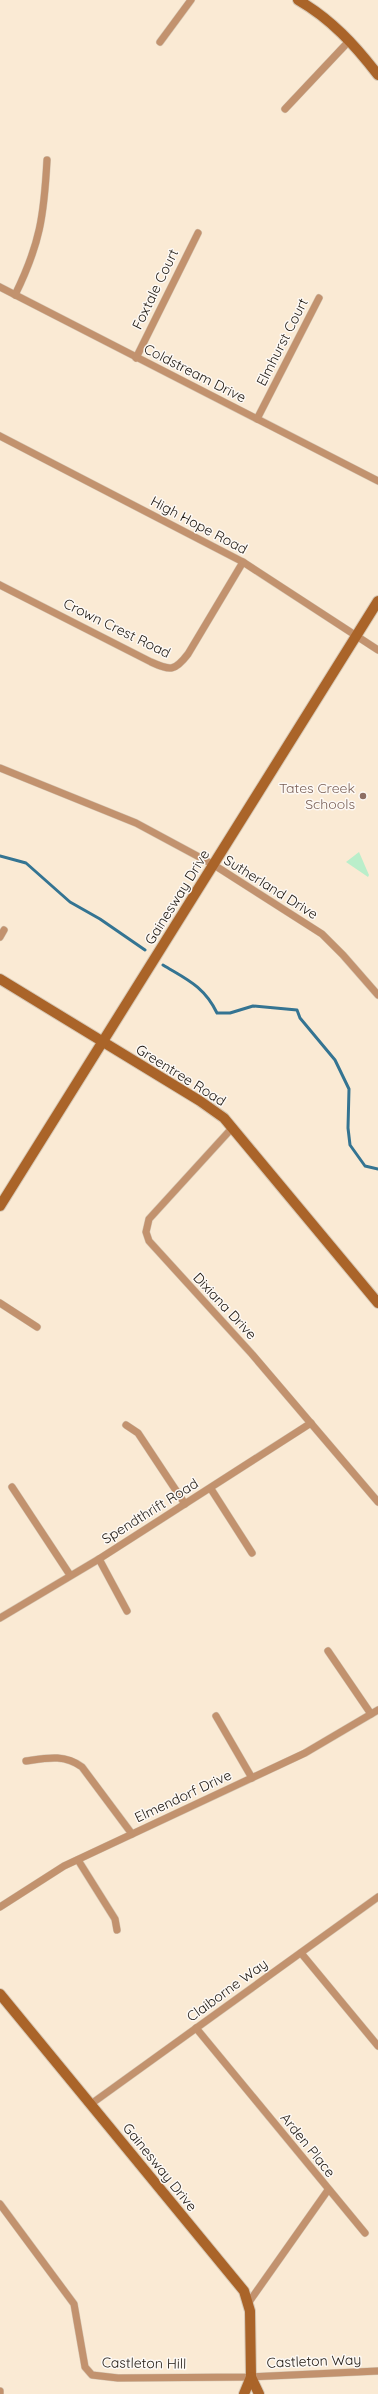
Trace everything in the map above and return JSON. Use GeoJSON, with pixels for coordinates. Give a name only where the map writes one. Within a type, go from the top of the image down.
{"type":"FeatureCollection","features":[{"type":"Feature","properties":{"kind":"street"},"geometry":{"type":"LineString","coordinates":[[160,42],[191,0]]}},
{"type":"Feature","properties":{"kind":"street"},"geometry":{"type":"LineString","coordinates":[[298,0],[327,19],[350,40],[378,75]]}},
{"type":"Feature","properties":{"kind":"street"},"geometry":{"type":"LineString","coordinates":[[285,109],[350,40]]}},
{"type":"Feature","properties":{"kind":"street"},"geometry":{"type":"LineString","coordinates":[[15,295],[28,267],[42,224],[47,160]]}},
{"type":"Feature","properties":{"kind":"street","name":"Foxtale Court"},"geometry":{"type":"LineString","coordinates":[[136,358],[198,233]]}},
{"type":"Feature","properties":{"kind":"street","name":"Coldstream Drive"},"geometry":{"type":"LineString","coordinates":[[0,287],[136,358],[378,480]]}},
{"type":"Feature","properties":{"kind":"street","name":"Elmhurst Court"},"geometry":{"type":"LineString","coordinates":[[257,419],[319,298]]}},
{"type":"Feature","properties":{"kind":"street","name":"High Hope Road"},"geometry":{"type":"LineString","coordinates":[[0,436],[243,562],[378,650]]}},
{"type":"Feature","properties":{"kind":"street","name":"Crown Crest Road"},"geometry":{"type":"LineString","coordinates":[[0,585],[151,662],[171,668],[179,665],[188,654],[243,562]]}},
{"type":"Feature","properties":{"kind":"street","name":"Gainesway Drive"},"geometry":{"type":"LineString","coordinates":[[0,1206],[378,601]]}},
{"type":"Feature","properties":{"kind":"street","name":"Sutherland Drive"},"geometry":{"type":"LineString","coordinates":[[0,768],[142,826],[214,865],[322,934],[343,954],[378,995]]}},
{"type":"Feature","properties":{"kind":"street","name":"Greentree Road"},"geometry":{"type":"LineString","coordinates":[[0,980],[200,1101],[233,1127],[378,1303]]}},
{"type":"Feature","properties":{"kind":"street","name":"Dixiana Drive"},"geometry":{"type":"LineString","coordinates":[[233,1127],[149,1219],[146,1232],[149,1241],[251,1353],[378,1502]]}},
{"type":"Feature","properties":{"kind":"street"},"geometry":{"type":"LineString","coordinates":[[0,1303],[37,1327]]}},
{"type":"Feature","properties":{"kind":"street","name":"Spendthrift Road"},"geometry":{"type":"LineString","coordinates":[[0,1618],[211,1489],[311,1423]]}},
{"type":"Feature","properties":{"kind":"street"},"geometry":{"type":"LineString","coordinates":[[126,1425],[138,1433],[185,1504]]}},
{"type":"Feature","properties":{"kind":"street"},"geometry":{"type":"LineString","coordinates":[[12,1487],[70,1576]]}},
{"type":"Feature","properties":{"kind":"street"},"geometry":{"type":"LineString","coordinates":[[211,1489],[252,1553]]}},
{"type":"Feature","properties":{"kind":"street"},"geometry":{"type":"LineString","coordinates":[[99,1558],[127,1611]]}},
{"type":"Feature","properties":{"kind":"street"},"geometry":{"type":"LineString","coordinates":[[328,1651],[371,1714]]}},
{"type":"Feature","properties":{"kind":"street","name":"Elmendorf Drive"},"geometry":{"type":"LineString","coordinates":[[0,1907],[52,1873],[305,1753],[378,1710]]}},
{"type":"Feature","properties":{"kind":"street"},"geometry":{"type":"LineString","coordinates":[[216,1716],[252,1778]]}},
{"type":"Feature","properties":{"kind":"street"},"geometry":{"type":"LineString","coordinates":[[26,1761],[53,1757],[72,1759],[82,1767],[132,1834]]}},
{"type":"Feature","properties":{"kind":"street"},"geometry":{"type":"LineString","coordinates":[[78,1860],[115,1919],[117,1930]]}},
{"type":"Feature","properties":{"kind":"street","name":"Claiborne Way"},"geometry":{"type":"LineString","coordinates":[[91,2104],[378,1897]]}},
{"type":"Feature","properties":{"kind":"street"},"geometry":{"type":"LineString","coordinates":[[301,1953],[378,2046]]}},
{"type":"Feature","properties":{"kind":"street","name":"Gainesway Drive"},"geometry":{"type":"LineString","coordinates":[[0,1994],[238,2283],[249,2302],[251,2377],[259,2394]]}},
{"type":"Feature","properties":{"kind":"street","name":"Arden Place"},"geometry":{"type":"LineString","coordinates":[[196,2028],[328,2190],[249,2302]]}},
{"type":"Feature","properties":{"kind":"street"},"geometry":{"type":"LineString","coordinates":[[328,2190],[365,2233]]}},
{"type":"Feature","properties":{"kind":"street","name":"Castleton Hill"},"geometry":{"type":"LineString","coordinates":[[0,2204],[74,2304],[85,2367],[89,2373],[99,2377],[118,2378],[251,2377]]}},
{"type":"Feature","properties":{"kind":"street","name":"Castleton Way"},"geometry":{"type":"LineString","coordinates":[[251,2377],[378,2371]]}},
{"type":"Feature","properties":{"kind":"street","name":"Gainesway Drive"},"geometry":{"type":"LineString","coordinates":[[244,2394],[251,2377]]}},
{"type":"Feature","properties":{"kind":"green space"},"geometry":{"type":"Polygon","coordinates":[[[359,852],[369,875],[368,877],[346,862],[359,852]]]}},
{"type":"Feature","properties":{"kind":"waterway"},"geometry":{"type":"LineString","coordinates":[[0,856],[26,863],[70,902],[100,919],[145,950]]}},
{"type":"Feature","properties":{"kind":"waterway"},"geometry":{"type":"LineString","coordinates":[[163,965],[194,984],[206,996],[217,1013],[230,1013],[253,1006],[297,1010],[300,1018],[335,1060],[349,1089],[348,1128],[350,1145],[365,1166],[378,1169]]}},
{"type":"Feature","properties":{"kind":"place","name":"Tates Creek Schools"},"geometry":{"type":"Point","coordinates":[363,796]}}]}
